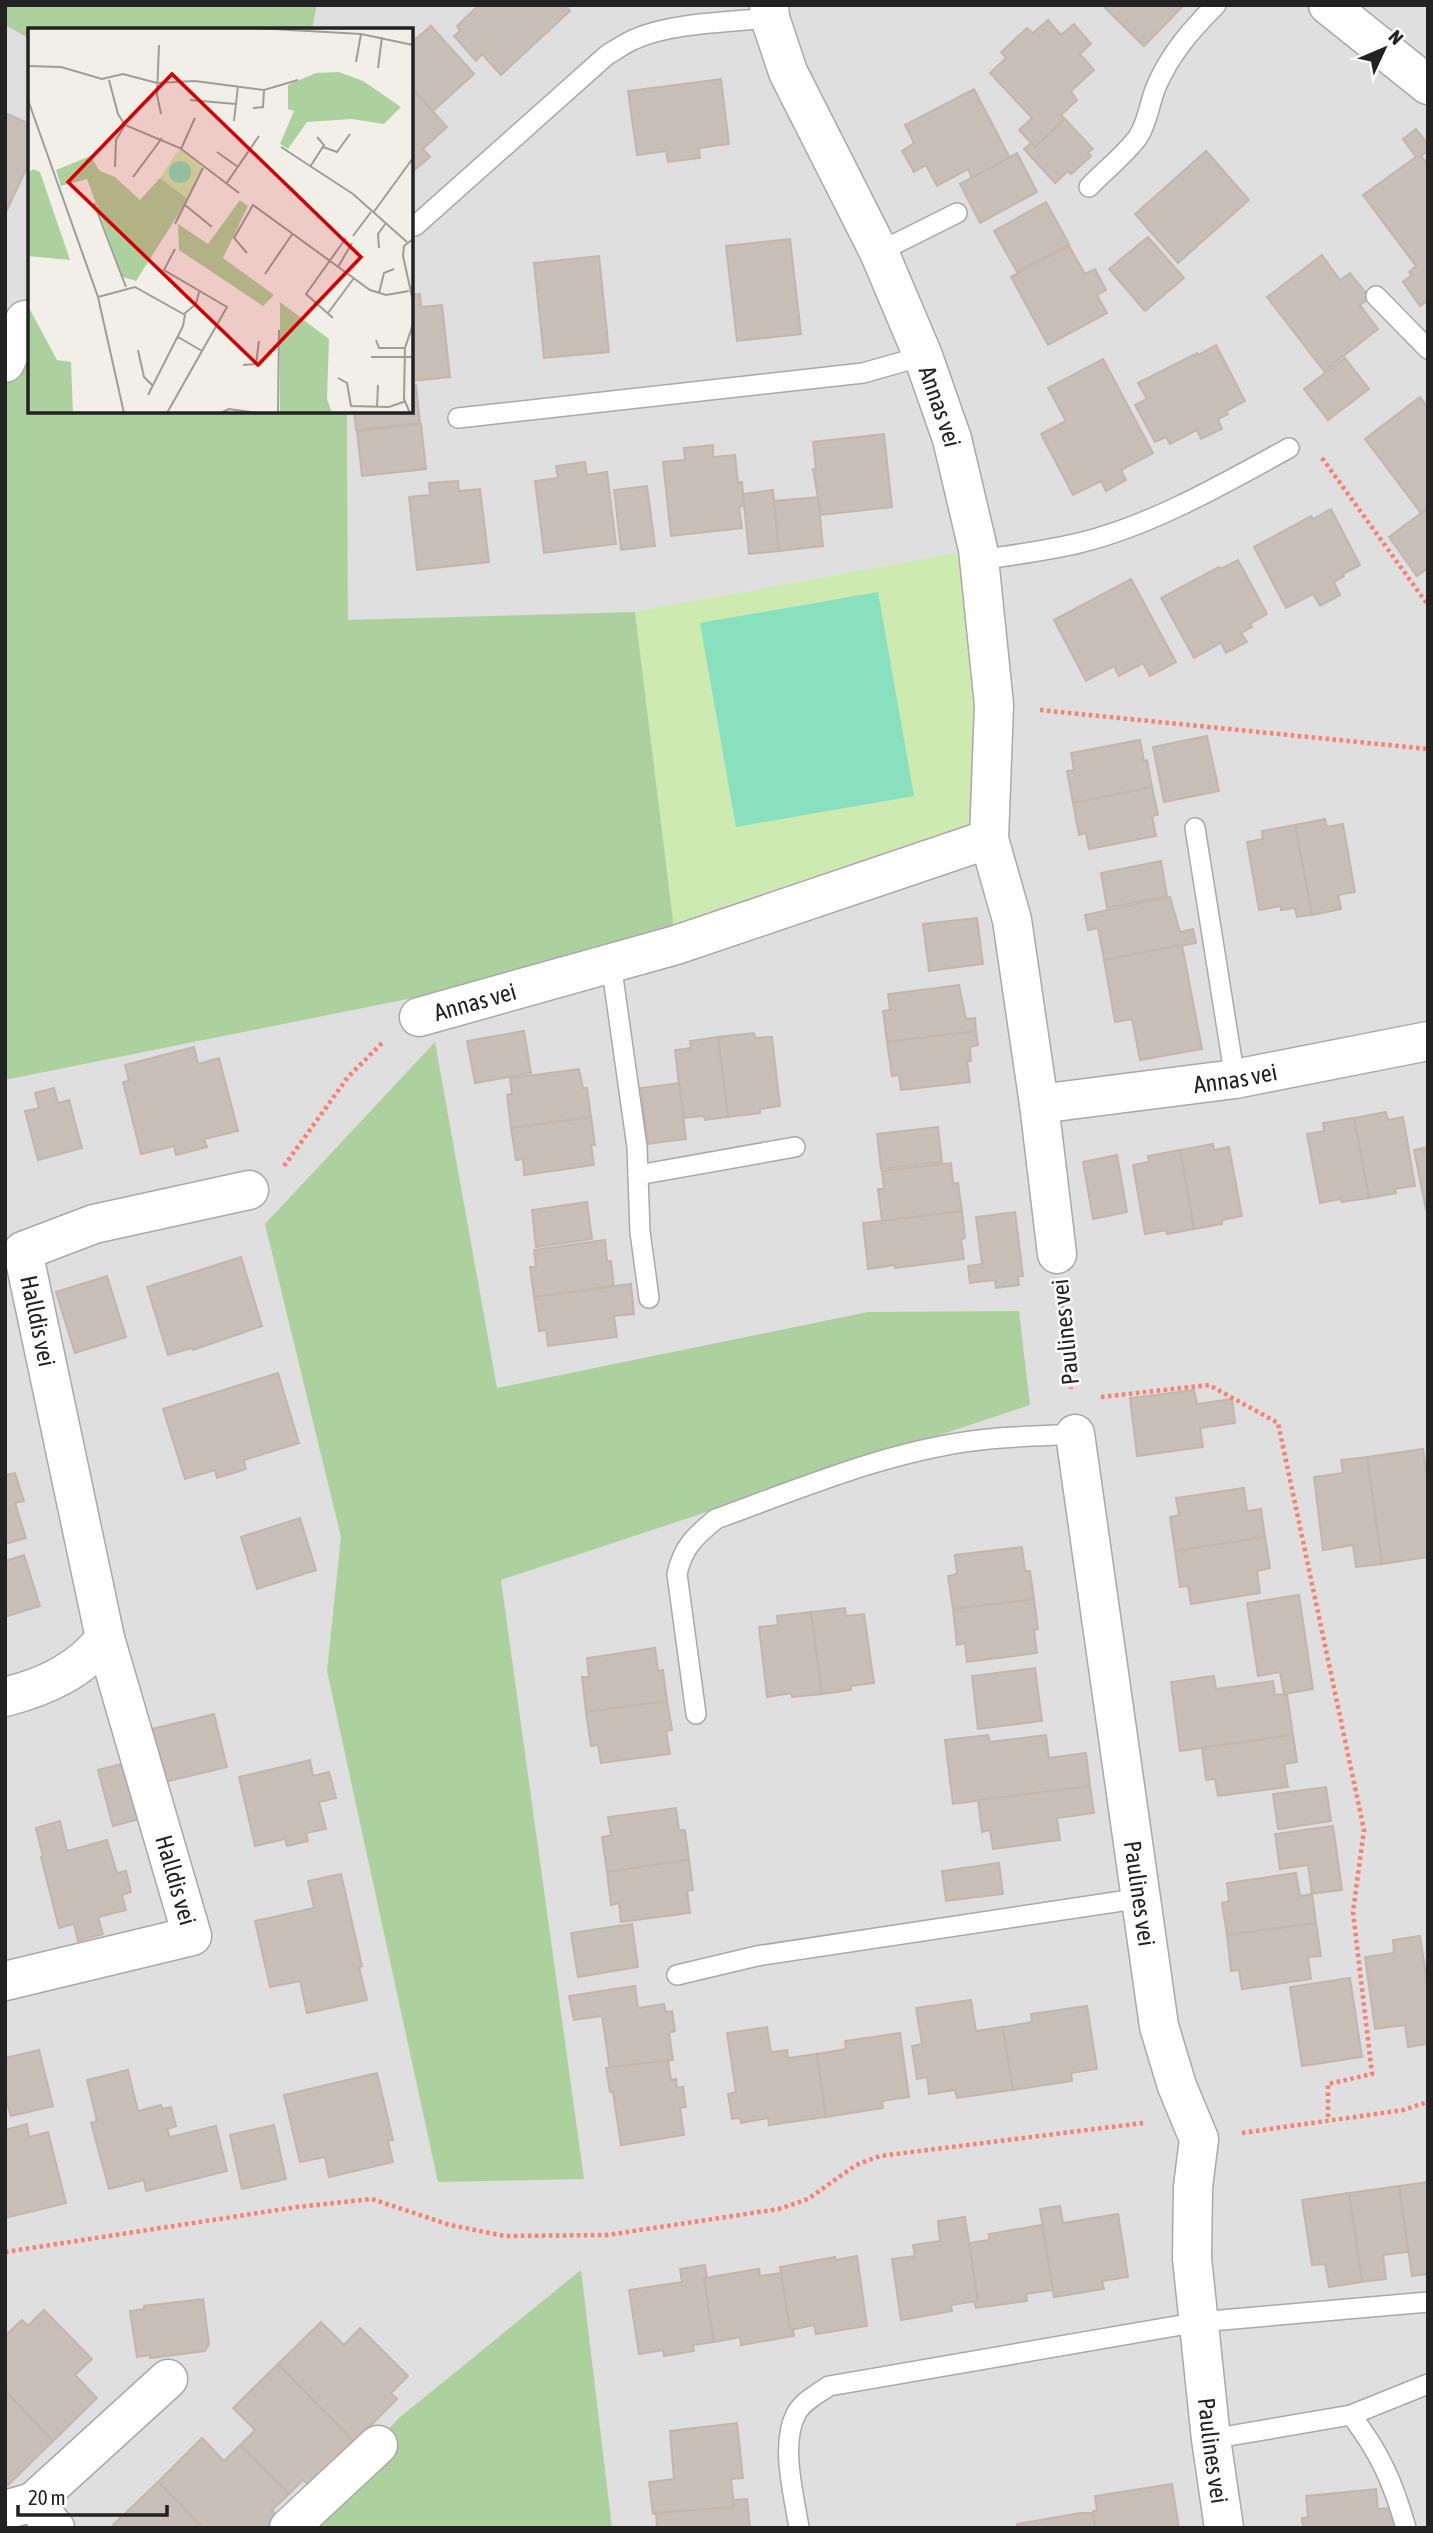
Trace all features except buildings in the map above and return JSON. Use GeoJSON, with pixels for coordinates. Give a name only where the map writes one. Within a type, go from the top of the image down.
{"type":"FeatureCollection","features":[{"type":"Feature","properties":{"kind":"street"},"geometry":{"type":"LineString","coordinates":[[1328,5],[1428,85]]}},
{"type":"Feature","properties":{"kind":"street","name":"Annas vei"},"geometry":{"type":"LineString","coordinates":[[770,12],[788,72],[879,252],[923,356],[952,439],[979,561],[994,705],[989,839],[1012,920],[1039,1104],[1057,1254]]}},
{"type":"Feature","properties":{"kind":"street"},"geometry":{"type":"LineString","coordinates":[[5,363],[25,320]]}},
{"type":"Feature","properties":{"kind":"street","name":"Annas vei"},"geometry":{"type":"LineString","coordinates":[[419,1017],[676,945],[989,839]]}},
{"type":"Feature","properties":{"kind":"street","name":"Annas vei"},"geometry":{"type":"LineString","coordinates":[[1039,1104],[1235,1079],[1428,1041]]}},
{"type":"Feature","properties":{"kind":"street","name":"Halldis vei"},"geometry":{"type":"LineString","coordinates":[[5,1981],[192,1937],[105,1638],[23,1251],[94,1224],[249,1190]]}},
{"type":"Feature","properties":{"kind":"street","name":"Paulines vei"},"geometry":{"type":"LineString","coordinates":[[1074,1417],[1159,2026],[1177,2086],[1195,2128],[1192,2258],[1211,2439],[1224,2528]]}},
{"type":"Feature","properties":{"kind":"street"},"geometry":{"type":"LineString","coordinates":[[5,1697],[37,1687],[75,1668],[92,1655],[105,1638]]}},
{"type":"Feature","properties":{"kind":"street"},"geometry":{"type":"LineString","coordinates":[[31,2513],[168,2379]]}},
{"type":"Feature","properties":{"kind":"street"},"geometry":{"type":"LineString","coordinates":[[289,2528],[378,2445]]}},
{"type":"Feature","properties":{"kind":"lane"},"geometry":{"type":"LineString","coordinates":[[1089,187],[1137,138],[1148,117],[1154,91],[1168,60],[1192,29],[1216,5]]}},
{"type":"Feature","properties":{"kind":"lane"},"geometry":{"type":"LineString","coordinates":[[415,226],[607,55],[637,38],[770,12]]}},
{"type":"Feature","properties":{"kind":"lane"},"geometry":{"type":"LineString","coordinates":[[879,252],[957,214]]}},
{"type":"Feature","properties":{"kind":"lane"},"geometry":{"type":"LineString","coordinates":[[1376,296],[1428,349]]}},
{"type":"Feature","properties":{"kind":"lane"},"geometry":{"type":"LineString","coordinates":[[458,418],[863,373],[923,356]]}},
{"type":"Feature","properties":{"kind":"lane"},"geometry":{"type":"LineString","coordinates":[[979,561],[1081,543],[1143,521],[1216,488],[1289,448]]}},
{"type":"Feature","properties":{"kind":"lane"},"geometry":{"type":"LineString","coordinates":[[1195,828],[1235,1079]]}},
{"type":"Feature","properties":{"kind":"lane"},"geometry":{"type":"LineString","coordinates":[[611,963],[637,1147],[640,1231],[649,1298]]}},
{"type":"Feature","properties":{"kind":"lane"},"geometry":{"type":"LineString","coordinates":[[638,1175],[795,1147]]}},
{"type":"Feature","properties":{"kind":"lane"},"geometry":{"type":"LineString","coordinates":[[696,1714],[677,1574],[681,1554],[699,1533],[716,1519],[853,1469],[920,1451],[988,1439],[1074,1417]]}},
{"type":"Feature","properties":{"kind":"lane"},"geometry":{"type":"LineString","coordinates":[[677,1975],[757,1956],[1142,1898]]}},
{"type":"Feature","properties":{"kind":"lane"},"geometry":{"type":"LineString","coordinates":[[799,2528],[788,2445],[796,2414],[810,2399],[829,2386],[1199,2322],[1428,2302]]}},
{"type":"Feature","properties":{"kind":"lane"},"geometry":{"type":"LineString","coordinates":[[1211,2439],[1351,2416],[1428,2384]]}},
{"type":"Feature","properties":{"kind":"lane"},"geometry":{"type":"LineString","coordinates":[[1351,2416],[1374,2445],[1392,2482],[1406,2528]]}},
{"type":"Feature","properties":{"kind":"path"},"geometry":{"type":"LineString","coordinates":[[1289,448],[1318,453],[1428,605]]}},
{"type":"Feature","properties":{"kind":"path"},"geometry":{"type":"LineString","coordinates":[[994,705],[1428,749]]}},
{"type":"Feature","properties":{"kind":"path","name":"Annas vei"},"geometry":{"type":"LineString","coordinates":[[249,1190],[281,1170],[348,1077],[380,1043],[419,1017]]}},
{"type":"Feature","properties":{"kind":"path","name":"Paulines vei"},"geometry":{"type":"LineString","coordinates":[[1057,1254],[1074,1417]]}},
{"type":"Feature","properties":{"kind":"path"},"geometry":{"type":"LineString","coordinates":[[1074,1417],[1209,1385],[1278,1423],[1364,1830],[1353,1912],[1372,2074],[1328,2084],[1328,2120]]}},
{"type":"Feature","properties":{"kind":"path"},"geometry":{"type":"LineString","coordinates":[[5,2252],[297,2207],[372,2199],[450,2225],[505,2235],[607,2235],[779,2209],[808,2199],[856,2165],[880,2156],[1195,2128],[1328,2120],[1403,2110],[1428,2102]]}},
{"type":"Feature","properties":{"kind":"shaded area"},"geometry":{"type":"Polygon","coordinates":[[[317,5],[1428,5],[1428,2528],[5,2528],[5,1080],[675,945],[635,613],[348,621],[347,413],[413,413],[413,28],[312,28],[317,5]]]}},
{"type":"Feature","properties":{"kind":"shaded area"},"geometry":{"type":"Polygon","coordinates":[[[5,25],[28,38],[28,316],[5,363],[5,25]]]}},
{"type":"Feature","properties":{"kind":"green space"},"geometry":{"type":"Polygon","coordinates":[[[5,5],[317,5],[312,28],[28,28],[28,38],[5,25],[5,5]]]}},
{"type":"Feature","properties":{"kind":"green space"},"geometry":{"type":"Polygon","coordinates":[[[28,316],[28,413],[347,413],[348,620],[635,612],[676,945],[5,1080],[5,363],[28,316]]]}},
{"type":"Feature","properties":{"kind":"green space"},"geometry":{"type":"Polygon","coordinates":[[[978,549],[989,839],[676,945],[635,612],[978,549]]]}},
{"type":"Feature","properties":{"kind":"green space"},"geometry":{"type":"Polygon","coordinates":[[[878,592],[914,796],[736,827],[700,623],[878,592]]]}},
{"type":"Feature","properties":{"kind":"green space"},"geometry":{"type":"Polygon","coordinates":[[[435,1042],[497,1388],[868,1312],[1019,1311],[1030,1405],[501,1580],[584,2179],[438,2182],[327,1671],[341,1537],[265,1224],[435,1042]]]}},
{"type":"Feature","properties":{"kind":"green space"},"geometry":{"type":"Polygon","coordinates":[[[581,2270],[612,2528],[295,2528],[399,2418],[581,2270]]]}}]}
